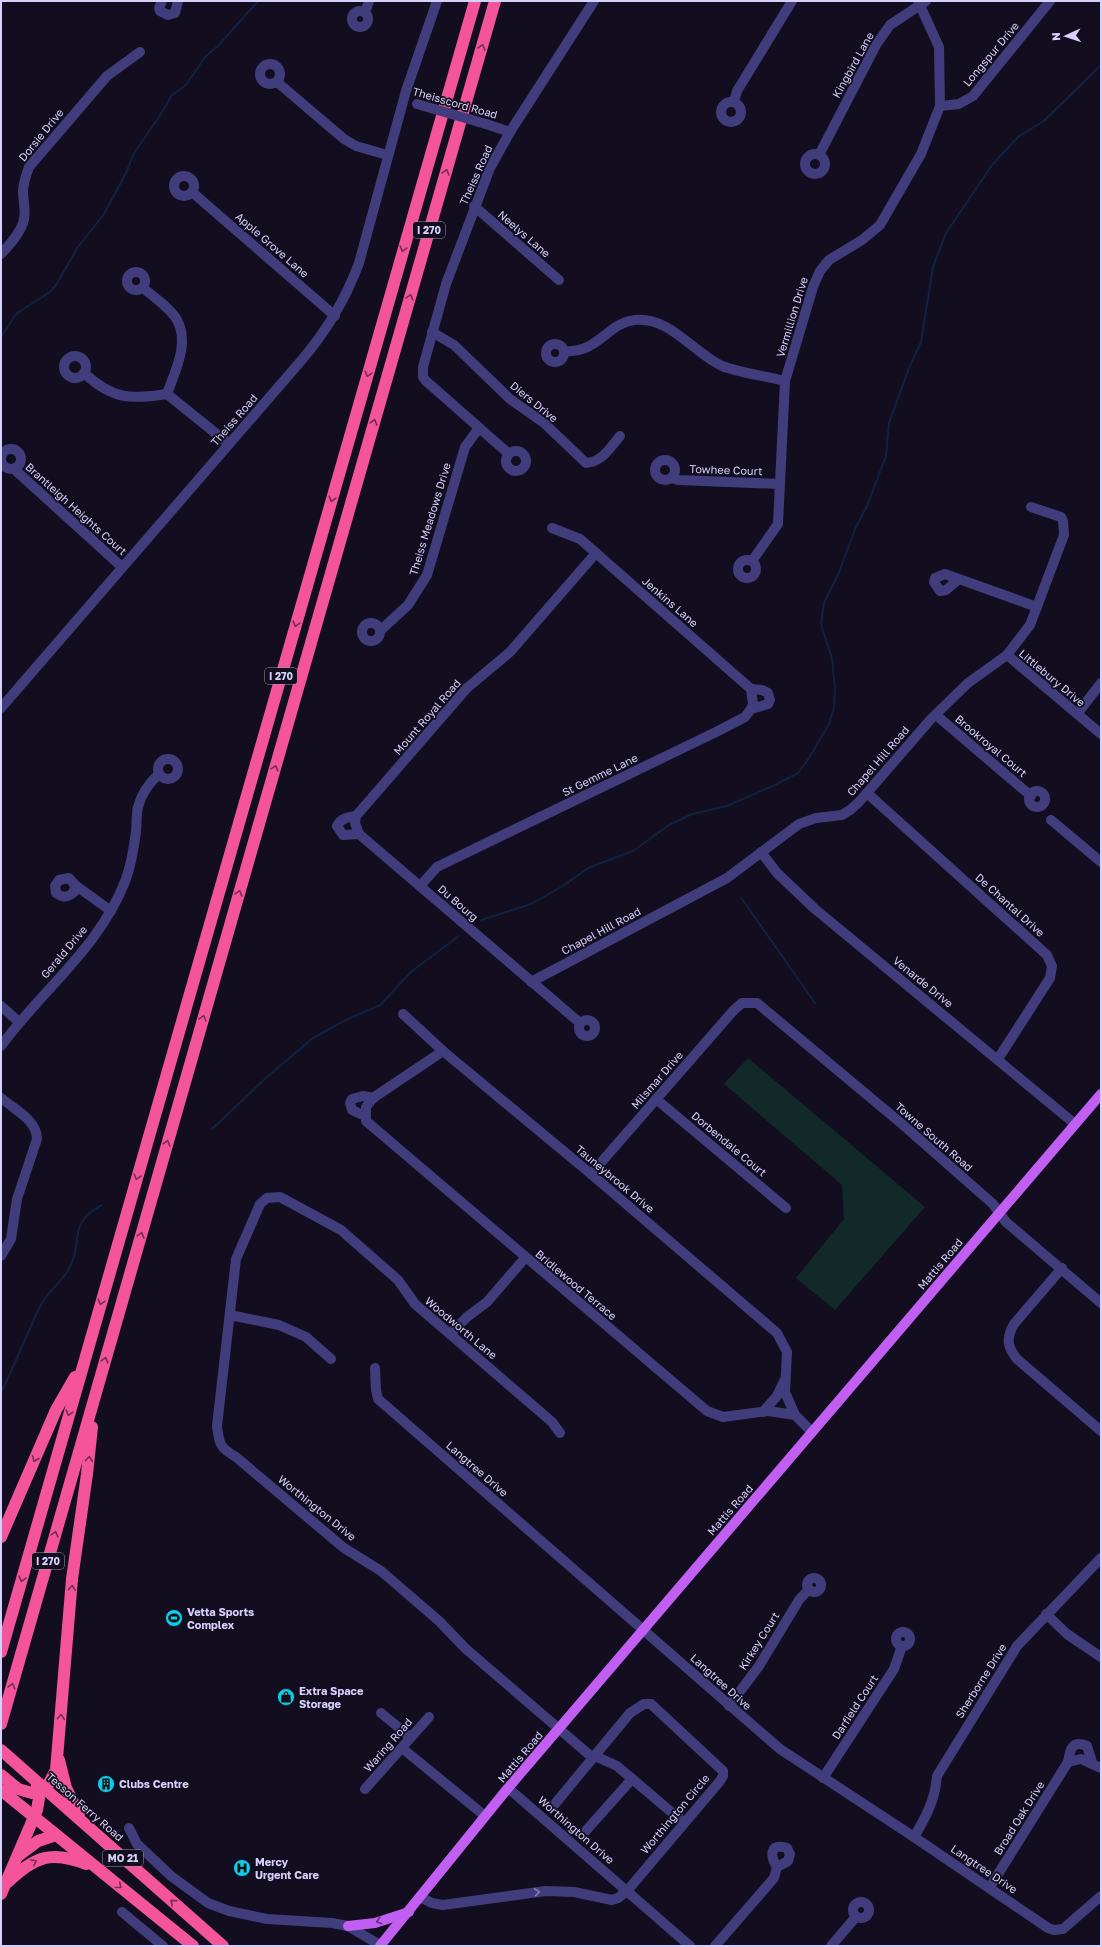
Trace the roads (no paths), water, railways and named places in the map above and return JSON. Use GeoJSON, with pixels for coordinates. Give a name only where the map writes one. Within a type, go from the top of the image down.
{"type":"FeatureCollection","features":[{"type":"Feature","properties":{"kind":"highway","name":"I 270"},"geometry":{"type":"LineString","coordinates":[[1,1652],[475,1]]}},
{"type":"Feature","properties":{"kind":"highway","name":"I 270"},"geometry":{"type":"LineString","coordinates":[[1,1724],[495,1]]}},
{"type":"Feature","properties":{"kind":"highway"},"geometry":{"type":"LineString","coordinates":[[1,1537],[56,1410],[84,1362]]}},
{"type":"Feature","properties":{"kind":"highway"},"geometry":{"type":"LineString","coordinates":[[1,1775],[15,1786],[26,1792],[53,1777],[58,1756],[72,1579],[87,1474],[94,1398]]}},
{"type":"Feature","properties":{"kind":"highway","name":"Tesson Ferry Road"},"geometry":{"type":"LineString","coordinates":[[1,1750],[39,1786],[83,1822],[223,1946]]}},
{"type":"Feature","properties":{"kind":"highway"},"geometry":{"type":"LineString","coordinates":[[58,1756],[66,1788],[83,1822]]}},
{"type":"Feature","properties":{"kind":"highway"},"geometry":{"type":"LineString","coordinates":[[3,1890],[39,1804],[39,1786]]}},
{"type":"Feature","properties":{"kind":"highway","name":"MO 21"},"geometry":{"type":"LineString","coordinates":[[1,1790],[193,1946]]}},
{"type":"Feature","properties":{"kind":"highway"},"geometry":{"type":"LineString","coordinates":[[16,1858],[38,1840],[56,1836]]}},
{"type":"Feature","properties":{"kind":"highway"},"geometry":{"type":"LineString","coordinates":[[3,1890],[23,1868],[42,1858],[53,1856],[71,1858],[98,1870]]}},
{"type":"Feature","properties":{"kind":"main road","name":"Mattis Road"},"geometry":{"type":"LineString","coordinates":[[380,1946],[508,1788],[1101,1094]]}},
{"type":"Feature","properties":{"kind":"main road"},"geometry":{"type":"LineString","coordinates":[[348,1926],[375,1923],[409,1912]]}},
{"type":"Feature","properties":{"kind":"street"},"geometry":{"type":"LineString","coordinates":[[162,1],[159,8],[160,11],[168,15],[175,13],[178,1]]}},
{"type":"Feature","properties":{"kind":"street"},"geometry":{"type":"LineString","coordinates":[[365,12],[369,1]]}},
{"type":"Feature","properties":{"kind":"street","name":"Theisscord Road"},"geometry":{"type":"LineString","coordinates":[[437,1],[403,101],[510,132]]}},
{"type":"Feature","properties":{"kind":"street","name":"Theiss Road"},"geometry":{"type":"LineString","coordinates":[[478,428],[423,377],[423,367],[432,332],[446,284],[474,206],[495,156],[594,1]]}},
{"type":"Feature","properties":{"kind":"street"},"geometry":{"type":"LineString","coordinates":[[734,102],[737,91],[792,1]]}},
{"type":"Feature","properties":{"kind":"street","name":"Longspur Drive"},"geometry":{"type":"LineString","coordinates":[[940,106],[959,104],[973,96],[1050,1]]}},
{"type":"Feature","properties":{"kind":"street","name":"Vermillion Drive"},"geometry":{"type":"LineString","coordinates":[[752,561],[778,524],[785,381],[813,287],[820,271],[828,260],[862,240],[880,225],[921,154],[940,106],[939,47],[921,2]]}},
{"type":"Feature","properties":{"kind":"street","name":"Kingbird Lane"},"geometry":{"type":"LineString","coordinates":[[819,155],[876,45],[890,25],[921,2]]}},
{"type":"Feature","properties":{"kind":"street","name":"Dorsie Drive"},"geometry":{"type":"LineString","coordinates":[[1,254],[20,231],[24,222],[25,212],[23,192],[29,167],[107,76],[140,52]]}},
{"type":"Feature","properties":{"kind":"street"},"geometry":{"type":"LineString","coordinates":[[277,82],[344,139],[356,146],[387,155]]}},
{"type":"Feature","properties":{"kind":"street","name":"Theiss Road"},"geometry":{"type":"LineString","coordinates":[[1,708],[312,348],[335,316],[359,263],[387,155],[403,101]]}},
{"type":"Feature","properties":{"kind":"street","name":"Apple Grove Lane"},"geometry":{"type":"LineString","coordinates":[[192,192],[335,316]]}},
{"type":"Feature","properties":{"kind":"street","name":"Neelys Lane"},"geometry":{"type":"LineString","coordinates":[[474,206],[559,280]]}},
{"type":"Feature","properties":{"kind":"street"},"geometry":{"type":"LineString","coordinates":[[144,288],[177,319],[183,338],[176,368],[167,394]]}},
{"type":"Feature","properties":{"kind":"street"},"geometry":{"type":"LineString","coordinates":[[564,352],[584,349],[622,323],[636,320],[654,321],[668,327],[708,359],[724,367],[785,381]]}},
{"type":"Feature","properties":{"kind":"street","name":"Diers Drive"},"geometry":{"type":"LineString","coordinates":[[432,332],[454,345],[510,399],[544,423],[586,463],[596,462],[620,436]]}},
{"type":"Feature","properties":{"kind":"street"},"geometry":{"type":"LineString","coordinates":[[84,373],[94,382],[115,395],[148,397],[167,394],[229,444]]}},
{"type":"Feature","properties":{"kind":"street"},"geometry":{"type":"LineString","coordinates":[[478,428],[509,454]]}},
{"type":"Feature","properties":{"kind":"street","name":"Theiss Meadows Drive"},"geometry":{"type":"LineString","coordinates":[[381,630],[408,605],[427,575],[465,447],[478,428]]}},
{"type":"Feature","properties":{"kind":"street","name":"Brantleigh Heights Court"},"geometry":{"type":"LineString","coordinates":[[14,469],[122,567]]}},
{"type":"Feature","properties":{"kind":"street","name":"Towhee Court"},"geometry":{"type":"LineString","coordinates":[[672,478],[678,480],[780,484]]}},
{"type":"Feature","properties":{"kind":"street","name":"Chapel Hill Road"},"geometry":{"type":"LineString","coordinates":[[531,982],[727,878],[799,824],[816,818],[842,816],[850,810],[936,715],[968,683],[1007,655],[1030,626],[1064,535],[1063,521],[1057,515],[1031,507]]}},
{"type":"Feature","properties":{"kind":"street","name":"Jenkins Lane"},"geometry":{"type":"LineString","coordinates":[[552,528],[580,539],[751,689]]}},
{"type":"Feature","properties":{"kind":"street","name":"Mount Royal Road"},"geometry":{"type":"LineString","coordinates":[[356,816],[467,688],[510,652],[596,553]]}},
{"type":"Feature","properties":{"kind":"street"},"geometry":{"type":"LineString","coordinates":[[958,580],[1037,608]]}},
{"type":"Feature","properties":{"kind":"street","name":"Littlebury Drive"},"geometry":{"type":"LineString","coordinates":[[1007,655],[1101,734]]}},
{"type":"Feature","properties":{"kind":"street"},"geometry":{"type":"LineString","coordinates":[[1077,714],[1101,683]]}},
{"type":"Feature","properties":{"kind":"street"},"geometry":{"type":"LineString","coordinates":[[751,689],[753,704],[751,709]]}},
{"type":"Feature","properties":{"kind":"street","name":"St Gemme Lane"},"geometry":{"type":"LineString","coordinates":[[420,886],[437,867],[716,732],[745,717],[751,709],[768,704],[770,700],[768,693],[762,690],[751,689]]}},
{"type":"Feature","properties":{"kind":"street","name":"Brookroyal Court"},"geometry":{"type":"LineString","coordinates":[[936,715],[1030,796]]}},
{"type":"Feature","properties":{"kind":"street","name":"Gerald Drive"},"geometry":{"type":"LineString","coordinates":[[1,1046],[19,1022],[86,948],[111,911],[126,878],[136,832],[138,808],[149,784],[158,774]]}},
{"type":"Feature","properties":{"kind":"street","name":"De Chantal Drive"},"geometry":{"type":"LineString","coordinates":[[867,793],[1047,955],[1052,966],[1050,978],[998,1059]]}},
{"type":"Feature","properties":{"kind":"street"},"geometry":{"type":"LineString","coordinates":[[356,816],[355,823],[359,834],[343,835],[337,826],[344,818],[356,816]]}},
{"type":"Feature","properties":{"kind":"street"},"geometry":{"type":"LineString","coordinates":[[1051,820],[1101,862]]}},
{"type":"Feature","properties":{"kind":"street","name":"Du Bourg"},"geometry":{"type":"LineString","coordinates":[[359,834],[580,1023]]}},
{"type":"Feature","properties":{"kind":"street","name":"Venarde Drive"},"geometry":{"type":"LineString","coordinates":[[761,852],[777,873],[815,909],[1075,1124]]}},
{"type":"Feature","properties":{"kind":"street"},"geometry":{"type":"LineString","coordinates":[[74,885],[111,911]]}},
{"type":"Feature","properties":{"kind":"street","name":"Milsmar Drive"},"geometry":{"type":"LineString","coordinates":[[591,1174],[733,1010],[742,1003]]}},
{"type":"Feature","properties":{"kind":"street","name":"Towne South Road"},"geometry":{"type":"LineString","coordinates":[[742,1003],[757,1003],[784,1024],[902,1124],[993,1204],[1006,1222],[1062,1268],[1101,1303]]}},
{"type":"Feature","properties":{"kind":"street"},"geometry":{"type":"LineString","coordinates":[[1,1006],[19,1022]]}},
{"type":"Feature","properties":{"kind":"street","name":"Tauneybrook Drive"},"geometry":{"type":"LineString","coordinates":[[403,1014],[443,1051],[591,1174],[777,1333],[787,1352],[785,1377],[786,1392],[795,1415],[812,1432]]}},
{"type":"Feature","properties":{"kind":"street"},"geometry":{"type":"LineString","coordinates":[[364,1116],[366,1107],[374,1098],[443,1051]]}},
{"type":"Feature","properties":{"kind":"street","name":"Bridlewood Terrace"},"geometry":{"type":"LineString","coordinates":[[374,1098],[363,1096],[352,1099],[350,1103],[352,1110],[364,1116],[366,1121],[525,1258],[707,1411],[723,1417],[768,1411],[795,1415]]}},
{"type":"Feature","properties":{"kind":"street"},"geometry":{"type":"LineString","coordinates":[[1,1098],[34,1124],[37,1132],[37,1139],[17,1199],[11,1239],[1,1256]]}},
{"type":"Feature","properties":{"kind":"street","name":"Dorbendale Court"},"geometry":{"type":"LineString","coordinates":[[656,1099],[786,1208]]}},
{"type":"Feature","properties":{"kind":"street","name":"Woodworth Lane"},"geometry":{"type":"LineString","coordinates":[[267,1198],[280,1197],[341,1230],[398,1280],[415,1304],[552,1422],[560,1433]]}},
{"type":"Feature","properties":{"kind":"street","name":"Worthington Drive"},"geometry":{"type":"LineString","coordinates":[[267,1198],[260,1204],[236,1259],[217,1426],[219,1441],[224,1450],[236,1458],[344,1548],[381,1571],[439,1620],[466,1649],[594,1757],[617,1766],[683,1822]]}},
{"type":"Feature","properties":{"kind":"street"},"geometry":{"type":"LineString","coordinates":[[450,1334],[467,1317],[487,1302],[525,1258]]}},
{"type":"Feature","properties":{"kind":"street"},"geometry":{"type":"LineString","coordinates":[[1062,1268],[1014,1324],[1009,1332],[1009,1348],[1018,1359],[1101,1431]]}},
{"type":"Feature","properties":{"kind":"street"},"geometry":{"type":"LineString","coordinates":[[230,1315],[279,1324],[306,1337],[330,1359]]}},
{"type":"Feature","properties":{"kind":"street","name":"Langtree Drive"},"geometry":{"type":"LineString","coordinates":[[375,1368],[378,1399],[780,1750],[914,1836],[1048,1928],[1058,1930],[1063,1929],[1101,1896]]}},
{"type":"Feature","properties":{"kind":"street","name":"Tauneybrook Drive"},"geometry":{"type":"LineString","coordinates":[[763,1412],[777,1396],[785,1377]]}},
{"type":"Feature","properties":{"kind":"street","name":"Sherborne Drive"},"geometry":{"type":"LineString","coordinates":[[914,1836],[929,1811],[936,1788],[936,1776],[1017,1646],[1101,1558]]}},
{"type":"Feature","properties":{"kind":"street","name":"Kirkey Court"},"geometry":{"type":"LineString","coordinates":[[729,1706],[759,1666],[798,1600],[809,1589]]}},
{"type":"Feature","properties":{"kind":"street"},"geometry":{"type":"LineString","coordinates":[[1046,1614],[1067,1634],[1101,1657]]}},
{"type":"Feature","properties":{"kind":"street","name":"Darfield Court"},"geometry":{"type":"LineString","coordinates":[[823,1778],[894,1669],[900,1657],[902,1646]]}},
{"type":"Feature","properties":{"kind":"street","name":"Worthington Circle"},"geometry":{"type":"LineString","coordinates":[[554,1805],[630,1713],[644,1704],[651,1704],[723,1771],[723,1776],[720,1781],[683,1822],[627,1891]]}},
{"type":"Feature","properties":{"kind":"street"},"geometry":{"type":"LineString","coordinates":[[381,1713],[410,1737]]}},
{"type":"Feature","properties":{"kind":"street","name":"Waring Road"},"geometry":{"type":"LineString","coordinates":[[365,1789],[429,1716]]}},
{"type":"Feature","properties":{"kind":"street","name":"Broad Oak Drive"},"geometry":{"type":"LineString","coordinates":[[990,1887],[1068,1762],[1070,1750],[1074,1745],[1081,1744],[1087,1746],[1092,1762]]}},
{"type":"Feature","properties":{"kind":"street"},"geometry":{"type":"LineString","coordinates":[[402,1748],[485,1816]]}},
{"type":"Feature","properties":{"kind":"street"},"geometry":{"type":"LineString","coordinates":[[1068,1762],[1081,1759],[1092,1762],[1101,1768]]}},
{"type":"Feature","properties":{"kind":"street"},"geometry":{"type":"LineString","coordinates":[[583,1834],[632,1779]]}},
{"type":"Feature","properties":{"kind":"street","name":"Worthington Drive"},"geometry":{"type":"LineString","coordinates":[[508,1788],[573,1842],[690,1946]]}},
{"type":"Feature","properties":{"kind":"street"},"geometry":{"type":"LineString","coordinates":[[130,1828],[136,1844],[198,1897],[229,1911],[267,1919],[332,1923],[348,1926],[380,1946]]}},
{"type":"Feature","properties":{"kind":"street"},"geometry":{"type":"LineString","coordinates":[[715,1946],[774,1878],[777,1867]]}},
{"type":"Feature","properties":{"kind":"street"},"geometry":{"type":"LineString","coordinates":[[420,1897],[432,1903],[449,1906],[546,1891],[565,1890],[612,1900],[618,1898],[627,1891]]}},
{"type":"Feature","properties":{"kind":"street"},"geometry":{"type":"LineString","coordinates":[[122,1912],[163,1946]]}},
{"type":"Feature","properties":{"kind":"street"},"geometry":{"type":"LineString","coordinates":[[831,1946],[855,1918]]}},
{"type":"Feature","properties":{"kind":"waterway"},"geometry":{"type":"LineString","coordinates":[[1,337],[16,314],[50,292],[56,285],[78,247],[104,214],[126,173],[134,153],[172,95],[186,85],[205,57],[218,46],[258,1]]}},
{"type":"Feature","properties":{"kind":"waterway"},"geometry":{"type":"LineString","coordinates":[[481,920],[531,904],[563,886],[588,868],[633,851],[669,825],[692,814],[727,806],[777,784],[798,773],[809,758],[829,724],[834,707],[835,689],[832,659],[821,624],[824,603],[838,575],[856,527],[867,506],[886,456],[889,423],[909,368],[921,342],[933,267],[946,233],[992,165],[1018,137],[1045,120],[1101,65]]}},
{"type":"Feature","properties":{"kind":"waterway"},"geometry":{"type":"LineString","coordinates":[[742,899],[815,1003]]}},
{"type":"Feature","properties":{"kind":"waterway"},"geometry":{"type":"LineString","coordinates":[[212,1129],[267,1077],[313,1038],[346,1020],[380,1005],[412,971],[459,936]]}},
{"type":"Feature","properties":{"kind":"waterway"},"geometry":{"type":"LineString","coordinates":[[1,1392],[42,1303],[67,1272],[72,1262],[79,1227],[83,1220],[91,1212],[102,1205]]}},
{"type":"Feature","properties":{"kind":"place","name":"Vetta Sports Complex"},"geometry":{"type":"Point","coordinates":[174,1618]}},
{"type":"Feature","properties":{"kind":"place","name":"Extra Space Storage"},"geometry":{"type":"Point","coordinates":[286,1697]}},
{"type":"Feature","properties":{"kind":"place","name":"Clubs Centre"},"geometry":{"type":"Point","coordinates":[106,1784]}},
{"type":"Feature","properties":{"kind":"place","name":"Mercy Urgent Care"},"geometry":{"type":"Point","coordinates":[242,1868]}}]}
